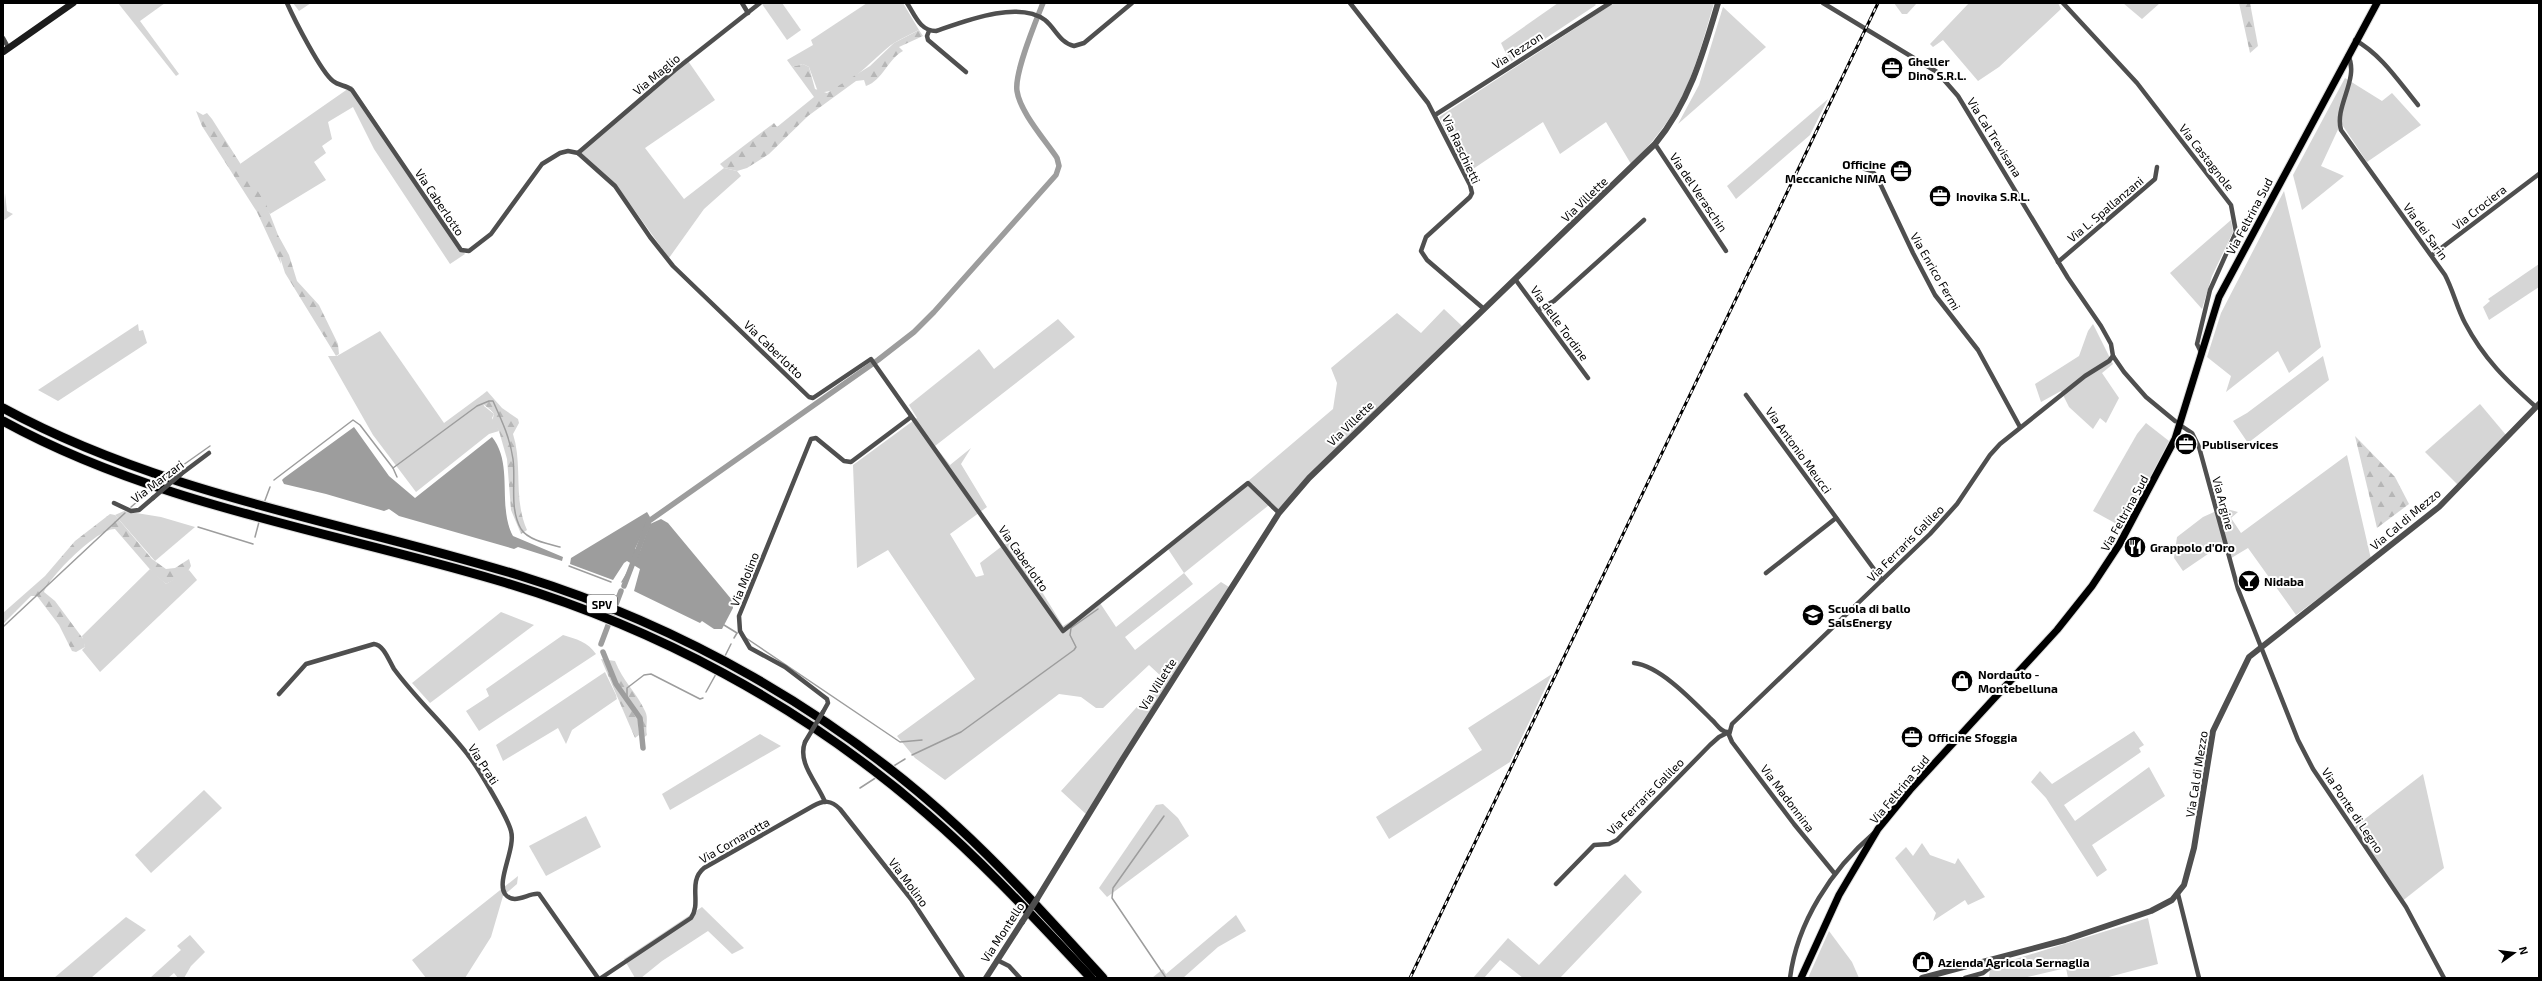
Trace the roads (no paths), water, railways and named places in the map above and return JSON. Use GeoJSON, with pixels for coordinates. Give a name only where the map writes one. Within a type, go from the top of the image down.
{"type":"FeatureCollection","features":[{"type":"Feature","properties":{"kind":"highway","name":"SPV"},"geometry":{"type":"LineString","coordinates":[[3,408],[95,452],[162,477],[265,508],[526,578],[601,604],[694,645],[752,677],[812,714],[911,786],[980,848],[1103,978]]}},
{"type":"Feature","properties":{"kind":"highway","name":"SPV"},"geometry":{"type":"LineString","coordinates":[[3,421],[69,454],[152,486],[230,509],[454,568],[556,599],[640,632],[709,665],[798,718],[901,792],[981,864],[1090,978]]}},
{"type":"Feature","properties":{"kind":"main road"},"geometry":{"type":"LineString","coordinates":[[6,50],[73,3]]}},
{"type":"Feature","properties":{"kind":"main road","name":"Via Feltrina Sud"},"geometry":{"type":"LineString","coordinates":[[1801,978],[1839,895],[1878,829],[1910,790],[2057,630],[2092,586],[2142,506],[2172,446],[2219,297],[2359,32],[2377,3]]}},
{"type":"Feature","properties":{"kind":"street","name":"Via Caberlotto"},"geometry":{"type":"LineString","coordinates":[[287,3],[298,26],[328,76],[336,83],[352,90],[461,250],[469,251],[491,234],[542,164],[560,153],[568,151],[578,153],[615,186],[650,237],[673,266],[809,397],[813,398],[872,359],[911,417],[1063,630],[1248,483],[1279,513]]}},
{"type":"Feature","properties":{"kind":"street"},"geometry":{"type":"LineString","coordinates":[[742,3],[748,13]]}},
{"type":"Feature","properties":{"kind":"street","name":"Via Maglio"},"geometry":{"type":"LineString","coordinates":[[578,153],[675,70],[760,3]]}},
{"type":"Feature","properties":{"kind":"street"},"geometry":{"type":"LineString","coordinates":[[907,3],[922,26],[929,31],[936,31],[1000,10],[1018,9],[1035,12],[1040,15],[1065,42],[1077,46],[1132,3]]}},
{"type":"Feature","properties":{"kind":"street","name":"Via Raschietti"},"geometry":{"type":"LineString","coordinates":[[1350,3],[1435,115],[1472,194],[1426,237],[1421,251],[1427,260],[1484,309]]}},
{"type":"Feature","properties":{"kind":"street","name":"Via Tezzon"},"geometry":{"type":"LineString","coordinates":[[1435,115],[1610,3]]}},
{"type":"Feature","properties":{"kind":"street","name":"Via Villette"},"geometry":{"type":"LineString","coordinates":[[1037,899],[1122,760],[1279,513],[1309,478],[1655,144],[1679,112],[1688,94],[1718,3]]}},
{"type":"Feature","properties":{"kind":"street","name":"Via Cal Trevisana"},"geometry":{"type":"LineString","coordinates":[[1823,3],[1937,72],[1958,96],[2058,262],[2105,332],[2113,356],[2136,387],[2192,433]]}},
{"type":"Feature","properties":{"kind":"street","name":"Via Castagnole"},"geometry":{"type":"LineString","coordinates":[[2063,3],[2137,83],[2231,205],[2236,232],[2208,297],[2198,344],[2202,354]]}},
{"type":"Feature","properties":{"kind":"street"},"geometry":{"type":"LineString","coordinates":[[929,31],[927,36],[928,40],[966,72]]}},
{"type":"Feature","properties":{"kind":"street"},"geometry":{"type":"LineString","coordinates":[[3,38],[6,50]]}},
{"type":"Feature","properties":{"kind":"street"},"geometry":{"type":"LineString","coordinates":[[2355,40],[2366,46],[2380,58],[2418,105]]}},
{"type":"Feature","properties":{"kind":"street","name":"Via dei Sarin"},"geometry":{"type":"LineString","coordinates":[[2348,55],[2352,68],[2340,118],[2341,130],[2432,255],[2456,296],[2465,322],[2492,366],[2538,406]]}},
{"type":"Feature","properties":{"kind":"street","name":"Via del Veraschin"},"geometry":{"type":"LineString","coordinates":[[1655,144],[1726,251]]}},
{"type":"Feature","properties":{"kind":"street","name":"Via Enrico Fermi"},"geometry":{"type":"LineString","coordinates":[[1862,168],[1872,171],[1877,177],[1912,253],[1936,295],[1947,312],[1974,344],[2020,427]]}},
{"type":"Feature","properties":{"kind":"street","name":"Via L. Spallanzani"},"geometry":{"type":"LineString","coordinates":[[2058,262],[2156,179],[2157,168]]}},
{"type":"Feature","properties":{"kind":"street","name":"Via Crociera"},"geometry":{"type":"LineString","coordinates":[[2432,255],[2539,174]]}},
{"type":"Feature","properties":{"kind":"street"},"geometry":{"type":"LineString","coordinates":[[1538,310],[1554,301],[1644,220]]}},
{"type":"Feature","properties":{"kind":"street","name":"Via delle Tordine"},"geometry":{"type":"LineString","coordinates":[[1515,279],[1588,378]]}},
{"type":"Feature","properties":{"kind":"street","name":"Via Ferraris Galileo"},"geometry":{"type":"LineString","coordinates":[[1556,884],[1594,845],[1609,844],[1617,840],[1719,736],[1729,732],[1737,718],[1936,528],[1957,504],[1990,455],[2020,427],[2113,356]]}},
{"type":"Feature","properties":{"kind":"street","name":"Via Antonio Meucci"},"geometry":{"type":"LineString","coordinates":[[1746,395],[1882,580]]}},
{"type":"Feature","properties":{"kind":"street","name":"Via Cal di Mezzo"},"geometry":{"type":"LineString","coordinates":[[1922,978],[2091,932],[2166,905],[2178,894],[2184,885],[2198,830],[2213,731],[2249,657],[2439,507],[2538,406]]}},
{"type":"Feature","properties":{"kind":"street","name":"Via Molino"},"geometry":{"type":"LineString","coordinates":[[824,802],[806,767],[803,755],[805,742],[828,703],[827,699],[785,667],[750,648],[740,631],[739,616],[811,439],[816,438],[844,461],[851,462],[911,417]]}},
{"type":"Feature","properties":{"kind":"street","name":"Via Argine"},"geometry":{"type":"LineString","coordinates":[[2192,433],[2199,447],[2238,589],[2261,646]]}},
{"type":"Feature","properties":{"kind":"street","name":"Via Marzari"},"geometry":{"type":"LineString","coordinates":[[114,503],[131,511],[139,510],[181,474],[209,453]]}},
{"type":"Feature","properties":{"kind":"street"},"geometry":{"type":"LineString","coordinates":[[1766,573],[1836,518]]}},
{"type":"Feature","properties":{"kind":"street","name":"Via Prati"},"geometry":{"type":"LineString","coordinates":[[279,694],[306,664],[374,644],[381,646],[394,669],[468,756],[509,825],[512,839],[504,881],[504,892],[507,896],[516,899],[539,894],[600,978]]}},
{"type":"Feature","properties":{"kind":"street","name":"Via Ponte di Legno"},"geometry":{"type":"LineString","coordinates":[[2261,646],[2288,719],[2313,768],[2406,908],[2444,978]]}},
{"type":"Feature","properties":{"kind":"street"},"geometry":{"type":"LineString","coordinates":[[1634,663],[1654,669],[1706,714],[1722,731],[1729,732]]}},
{"type":"Feature","properties":{"kind":"street","name":"Via Madonnina"},"geometry":{"type":"LineString","coordinates":[[1729,732],[1735,746],[1794,824],[1836,874]]}},
{"type":"Feature","properties":{"kind":"street","name":"Via Cornarotta"},"geometry":{"type":"LineString","coordinates":[[600,978],[692,918],[694,910],[695,881],[704,868],[824,802],[833,802]]}},
{"type":"Feature","properties":{"kind":"street","name":"Via Molino"},"geometry":{"type":"LineString","coordinates":[[833,802],[911,899],[963,978]]}},
{"type":"Feature","properties":{"kind":"street"},"geometry":{"type":"LineString","coordinates":[[1790,978],[1792,964],[1805,922],[1836,874],[1859,847],[1878,829]]}},
{"type":"Feature","properties":{"kind":"street"},"geometry":{"type":"LineString","coordinates":[[2178,894],[2199,978]]}},
{"type":"Feature","properties":{"kind":"street","name":"Via Montello"},"geometry":{"type":"LineString","coordinates":[[986,978],[1037,899]]}},
{"type":"Feature","properties":{"kind":"street"},"geometry":{"type":"LineString","coordinates":[[997,960],[1009,966],[1020,978]]}},
{"type":"Feature","properties":{"kind":"street"},"geometry":{"type":"LineString","coordinates":[[1965,978],[1983,973],[1992,966]]}},
{"type":"Feature","properties":{"kind":"waterway"},"geometry":{"type":"LineString","coordinates":[[624,586],[649,521],[878,360],[914,332],[934,312],[1056,175],[1059,166],[1057,158],[1028,117],[1019,99],[1017,91],[1017,83],[1022,60],[1043,3]]}},
{"type":"Feature","properties":{"kind":"waterway"},"geometry":{"type":"LineString","coordinates":[[274,480],[353,420],[360,425],[393,468],[477,406],[493,401],[512,451],[514,468],[514,504],[517,521],[521,529],[528,536],[544,543],[560,547]]}},
{"type":"Feature","properties":{"kind":"waterway"},"geometry":{"type":"LineString","coordinates":[[169,475],[210,446]]}},
{"type":"Feature","properties":{"kind":"waterway"},"geometry":{"type":"LineString","coordinates":[[393,468],[397,477]]}},
{"type":"Feature","properties":{"kind":"waterway"},"geometry":{"type":"LineString","coordinates":[[264,503],[270,487]]}},
{"type":"Feature","properties":{"kind":"waterway"},"geometry":{"type":"LineString","coordinates":[[131,507],[152,489]]}},
{"type":"Feature","properties":{"kind":"waterway"},"geometry":{"type":"LineString","coordinates":[[4,626],[125,513]]}},
{"type":"Feature","properties":{"kind":"waterway"},"geometry":{"type":"LineString","coordinates":[[255,537],[259,522]]}},
{"type":"Feature","properties":{"kind":"waterway"},"geometry":{"type":"LineString","coordinates":[[198,527],[253,544]]}},
{"type":"Feature","properties":{"kind":"waterway"},"geometry":{"type":"LineString","coordinates":[[569,566],[611,582]]}},
{"type":"Feature","properties":{"kind":"waterway"},"geometry":{"type":"LineString","coordinates":[[622,582],[630,568]]}},
{"type":"Feature","properties":{"kind":"waterway"},"geometry":{"type":"LineString","coordinates":[[601,644],[621,591]]}},
{"type":"Feature","properties":{"kind":"waterway"},"geometry":{"type":"LineString","coordinates":[[912,755],[961,732],[1074,650],[1076,647],[1070,635],[1071,628],[1098,609]]}},
{"type":"Feature","properties":{"kind":"waterway"},"geometry":{"type":"LineString","coordinates":[[724,625],[737,633]]}},
{"type":"Feature","properties":{"kind":"waterway"},"geometry":{"type":"LineString","coordinates":[[734,638],[737,633]]}},
{"type":"Feature","properties":{"kind":"waterway"},"geometry":{"type":"LineString","coordinates":[[746,638],[900,742],[922,740]]}},
{"type":"Feature","properties":{"kind":"waterway"},"geometry":{"type":"LineString","coordinates":[[724,658],[731,644]]}},
{"type":"Feature","properties":{"kind":"waterway"},"geometry":{"type":"LineString","coordinates":[[603,652],[616,684],[640,718],[643,748]]}},
{"type":"Feature","properties":{"kind":"waterway"},"geometry":{"type":"LineString","coordinates":[[627,698],[627,688],[644,675],[651,674],[700,699],[703,698]]}},
{"type":"Feature","properties":{"kind":"waterway"},"geometry":{"type":"LineString","coordinates":[[706,692],[716,674]]}},
{"type":"Feature","properties":{"kind":"waterway"},"geometry":{"type":"LineString","coordinates":[[892,767],[905,759]]}},
{"type":"Feature","properties":{"kind":"waterway"},"geometry":{"type":"LineString","coordinates":[[860,788],[877,777]]}},
{"type":"Feature","properties":{"kind":"waterway"},"geometry":{"type":"LineString","coordinates":[[1164,816],[1113,888],[1112,898],[1166,978]]}},
{"type":"Feature","properties":{"kind":"railway"},"geometry":{"type":"LineString","coordinates":[[1410,978],[1878,3]]}},
{"type":"Feature","properties":{"kind":"place","name":"Gheller Dino S.R.L."},"geometry":{"type":"Point","coordinates":[1892,68]}},
{"type":"Feature","properties":{"kind":"place","name":"Officine Meccaniche NIMA"},"geometry":{"type":"Point","coordinates":[1901,171]}},
{"type":"Feature","properties":{"kind":"place","name":"Inovika S.R.L."},"geometry":{"type":"Point","coordinates":[1940,196]}},
{"type":"Feature","properties":{"kind":"place","name":"Publiservices"},"geometry":{"type":"Point","coordinates":[2186,444]}},
{"type":"Feature","properties":{"kind":"place","name":"Grappolo d'Oro"},"geometry":{"type":"Point","coordinates":[2135,547]}},
{"type":"Feature","properties":{"kind":"place","name":"Nidaba"},"geometry":{"type":"Point","coordinates":[2249,581]}},
{"type":"Feature","properties":{"kind":"place","name":"Scuola di ballo SalsEnergy"},"geometry":{"type":"Point","coordinates":[1813,615]}},
{"type":"Feature","properties":{"kind":"place","name":"Nordauto - Montebelluna"},"geometry":{"type":"Point","coordinates":[1962,681]}},
{"type":"Feature","properties":{"kind":"place","name":"Officine Sfoggia"},"geometry":{"type":"Point","coordinates":[1912,737]}},
{"type":"Feature","properties":{"kind":"place","name":"Azienda Agricola Sernaglia"},"geometry":{"type":"Point","coordinates":[1923,962]}}]}
